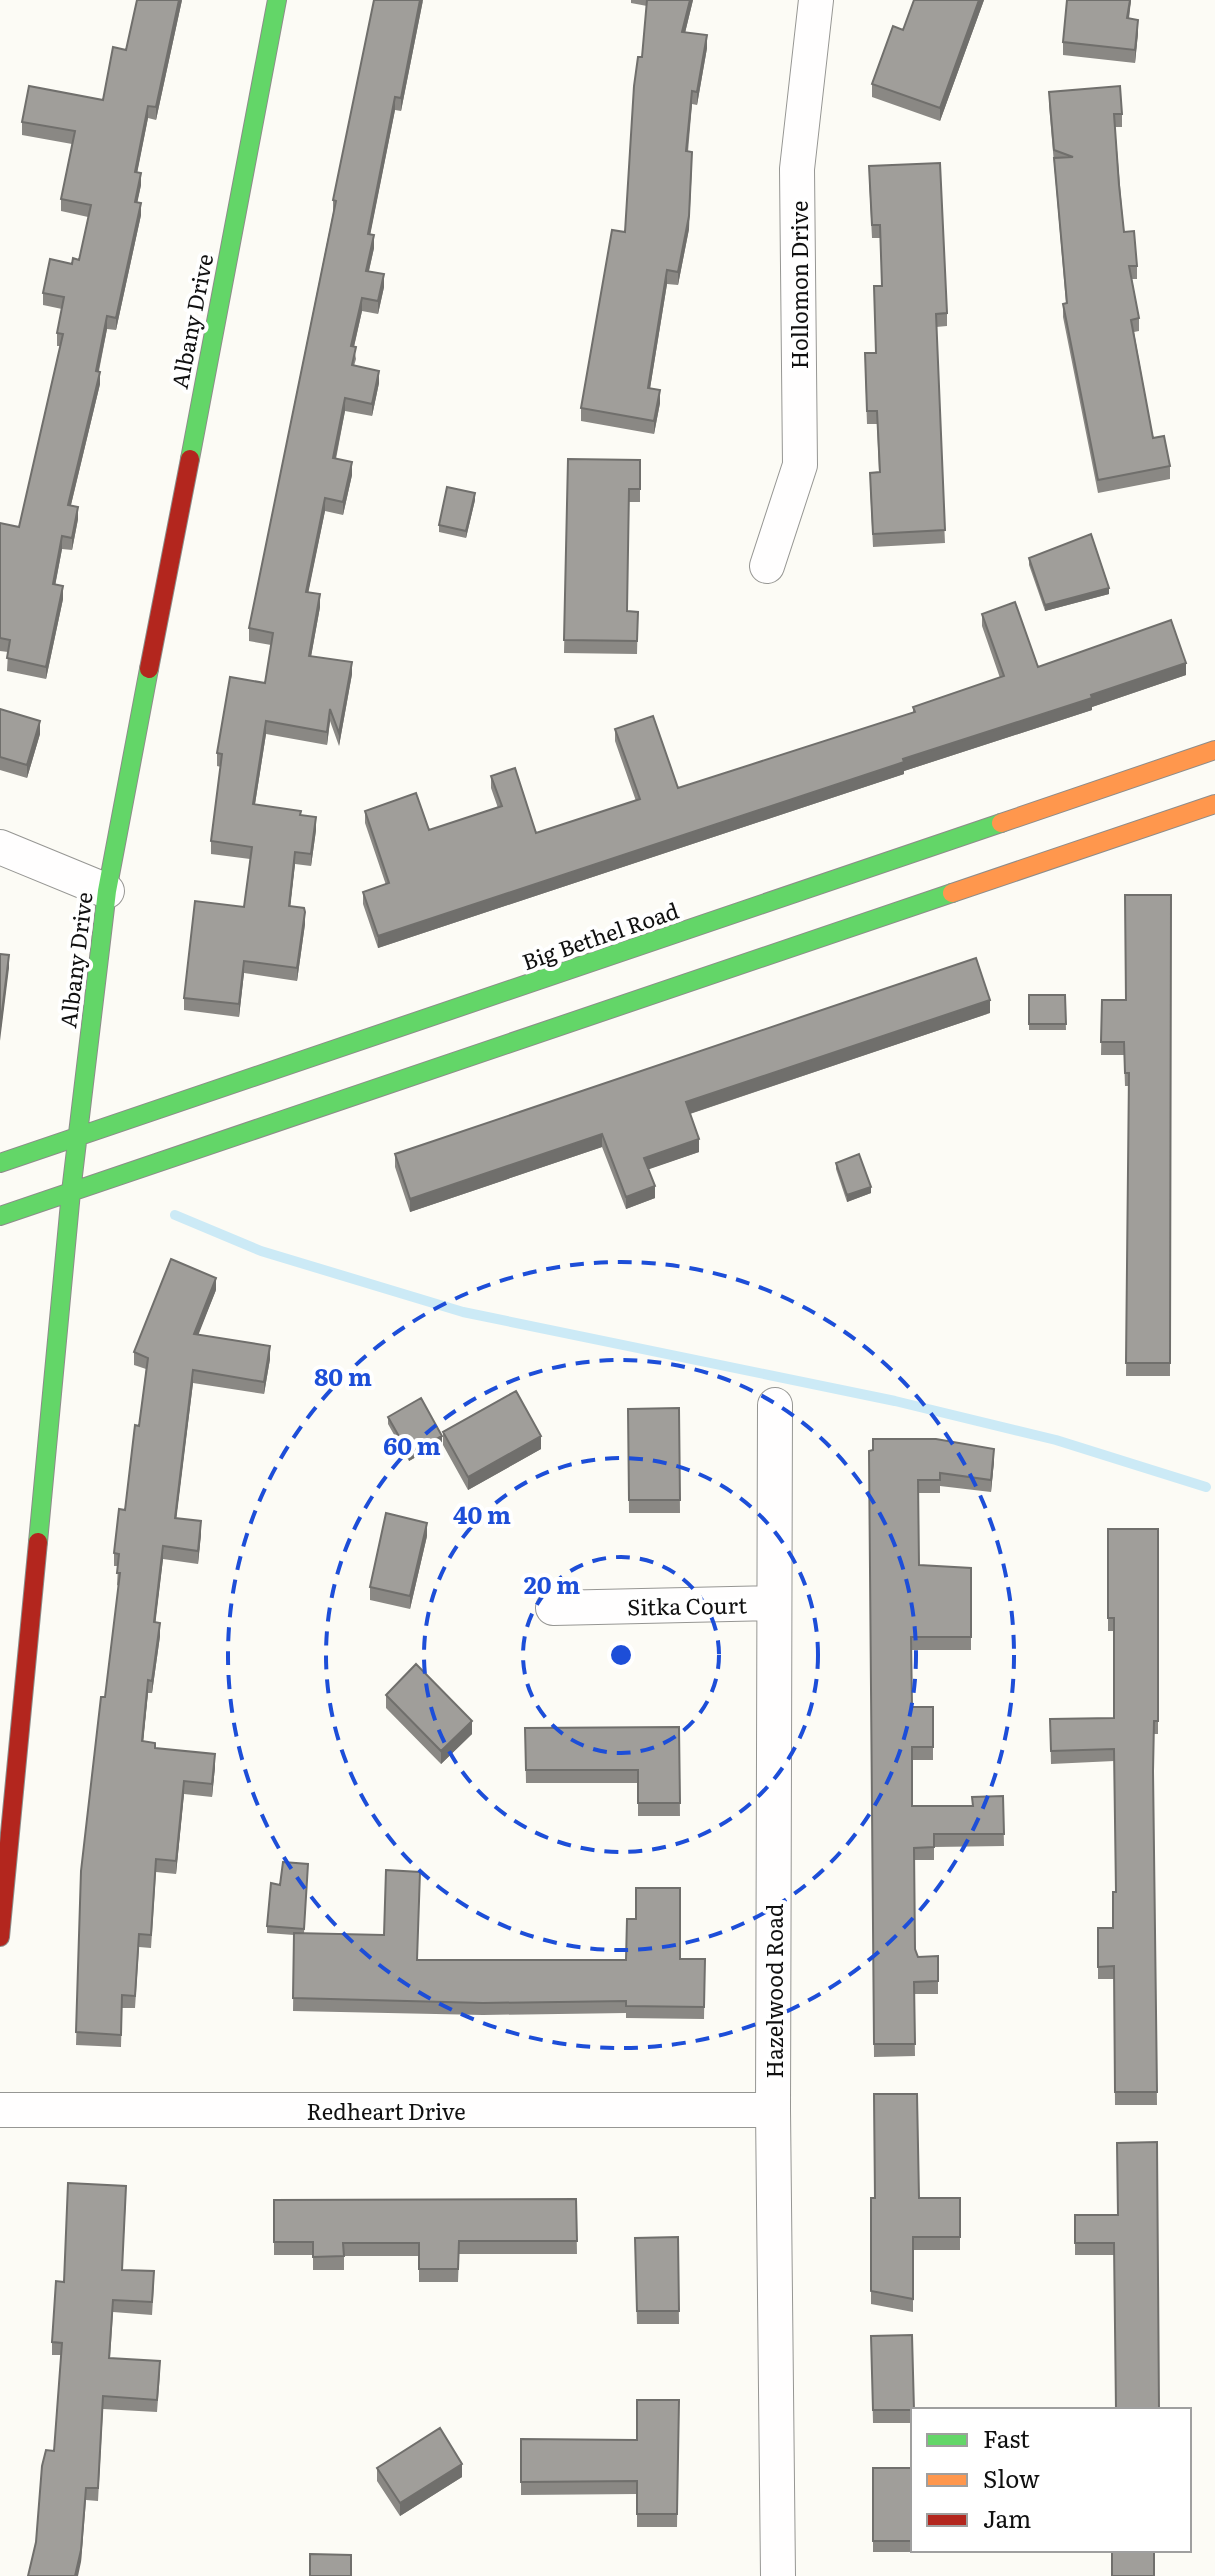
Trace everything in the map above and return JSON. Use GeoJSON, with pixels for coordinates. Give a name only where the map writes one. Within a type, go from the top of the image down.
{"type":"FeatureCollection","features":[{"type":"Feature","properties":{"kind":"main road","name":"Albany Drive"},"geometry":{"type":"LineString","coordinates":[[0,1937],[71,1192],[107,891],[277,0]]}},
{"type":"Feature","properties":{"kind":"main road","name":"Big Bethel Road"},"geometry":{"type":"LineString","coordinates":[[0,1163],[1215,750]]}},
{"type":"Feature","properties":{"kind":"main road"},"geometry":{"type":"LineString","coordinates":[[0,1216],[1215,804]]}},
{"type":"Feature","properties":{"kind":"street","name":"Hollomon Drive"},"geometry":{"type":"LineString","coordinates":[[767,566],[800,465],[797,169],[816,0]]}},
{"type":"Feature","properties":{"kind":"street"},"geometry":{"type":"LineString","coordinates":[[0,847],[107,891]]}},
{"type":"Feature","properties":{"kind":"street","name":"Hazelwood Road"},"geometry":{"type":"LineString","coordinates":[[775,1405],[773,2110],[778,2576]]}},
{"type":"Feature","properties":{"kind":"street","name":"Sitka Court"},"geometry":{"type":"LineString","coordinates":[[553,1608],[774,1603]]}},
{"type":"Feature","properties":{"kind":"street","name":"Redheart Drive"},"geometry":{"type":"LineString","coordinates":[[0,2110],[773,2110]]}},
{"type":"Feature","properties":{"kind":"building"},"geometry":{"type":"Polygon","coordinates":[[[137,0],[179,0],[156,107],[148,106],[135,172],[141,173],[135,202],[141,203],[116,318],[107,316],[96,371],[100,372],[68,505],[78,507],[72,538],[62,536],[53,584],[63,586],[46,667],[7,658],[10,640],[0,638],[0,523],[19,527],[63,334],[57,333],[64,297],[43,293],[50,259],[72,264],[73,258],[79,260],[91,205],[61,199],[75,131],[22,122],[29,86],[103,100],[113,47],[126,50],[137,0]]]}},
{"type":"Feature","properties":{"kind":"building"},"geometry":{"type":"Polygon","coordinates":[[[374,0],[420,0],[401,98],[395,97],[368,234],[374,235],[366,271],[384,274],[378,301],[362,298],[351,346],[356,347],[352,365],[379,371],[372,404],[345,398],[333,458],[352,462],[343,502],[325,498],[306,592],[320,594],[309,656],[352,662],[339,733],[330,709],[327,732],[266,721],[253,804],[301,811],[300,815],[316,817],[311,854],[295,852],[289,906],[304,908],[305,912],[297,968],[244,961],[239,1004],[184,998],[195,901],[244,907],[252,847],[211,841],[222,754],[217,753],[230,677],[265,683],[273,633],[249,628],[374,0]]]}},
{"type":"Feature","properties":{"kind":"building"},"geometry":{"type":"Polygon","coordinates":[[[647,0],[690,0],[682,32],[707,35],[697,92],[692,91],[686,151],[692,152],[689,216],[678,272],[667,270],[648,388],[660,390],[654,421],[581,408],[612,230],[625,232],[634,86],[638,57],[642,57],[647,0]]]}},
{"type":"Feature","properties":{"kind":"building"},"geometry":{"type":"Polygon","coordinates":[[[914,0],[979,0],[940,108],[872,84],[893,26],[903,30],[914,0]]]}},
{"type":"Feature","properties":{"kind":"building"},"geometry":{"type":"Polygon","coordinates":[[[1067,0],[1130,0],[1127,18],[1138,20],[1135,50],[1063,42],[1067,0]]]}},
{"type":"Feature","properties":{"kind":"building"},"geometry":{"type":"Polygon","coordinates":[[[1120,86],[1122,114],[1114,114],[1119,185],[1124,232],[1134,231],[1137,266],[1129,266],[1139,318],[1131,320],[1153,438],[1164,436],[1170,466],[1098,480],[1063,304],[1067,303],[1054,158],[1073,157],[1054,150],[1049,92],[1120,86]]]}},
{"type":"Feature","properties":{"kind":"building"},"geometry":{"type":"Polygon","coordinates":[[[940,163],[947,313],[936,314],[945,530],[873,534],[870,473],[880,472],[877,411],[867,411],[865,353],[876,353],[874,286],[882,286],[880,225],[872,225],[869,166],[940,163]]]}},
{"type":"Feature","properties":{"kind":"building"},"geometry":{"type":"Polygon","coordinates":[[[568,459],[640,460],[640,489],[629,489],[627,611],[638,612],[637,641],[564,640],[568,459]]]}},
{"type":"Feature","properties":{"kind":"building"},"geometry":{"type":"Polygon","coordinates":[[[447,487],[475,493],[466,531],[439,525],[447,487]]]}},
{"type":"Feature","properties":{"kind":"building"},"geometry":{"type":"Polygon","coordinates":[[[1091,534],[1109,588],[1045,605],[1029,558],[1091,534]]]}},
{"type":"Feature","properties":{"kind":"building"},"geometry":{"type":"Polygon","coordinates":[[[1015,602],[1038,667],[1171,620],[1186,663],[1091,695],[1092,698],[903,759],[904,762],[378,936],[363,892],[389,883],[365,811],[416,793],[429,830],[502,806],[491,776],[515,768],[536,833],[640,799],[615,729],[653,716],[678,788],[915,712],[913,707],[1004,676],[982,614],[1015,602]]]}},
{"type":"Feature","properties":{"kind":"building"},"geometry":{"type":"Polygon","coordinates":[[[0,709],[40,721],[27,765],[0,757],[0,709]]]}},
{"type":"Feature","properties":{"kind":"building"},"geometry":{"type":"Polygon","coordinates":[[[1125,895],[1171,895],[1170,1363],[1126,1363],[1129,1073],[1125,1073],[1124,1042],[1101,1042],[1102,1000],[1126,1000],[1125,895]]]}},
{"type":"Feature","properties":{"kind":"building"},"geometry":{"type":"Polygon","coordinates":[[[0,954],[9,955],[0,1028],[0,954]]]}},
{"type":"Feature","properties":{"kind":"building"},"geometry":{"type":"Polygon","coordinates":[[[976,958],[990,1000],[686,1102],[699,1139],[644,1158],[655,1186],[626,1197],[602,1134],[410,1199],[395,1154],[976,958]]]}},
{"type":"Feature","properties":{"kind":"building"},"geometry":{"type":"Polygon","coordinates":[[[1029,995],[1065,995],[1066,1024],[1029,1024],[1029,995]]]}},
{"type":"Feature","properties":{"kind":"building"},"geometry":{"type":"Polygon","coordinates":[[[859,1154],[871,1187],[847,1195],[836,1163],[859,1154]]]}},
{"type":"Feature","properties":{"kind":"building"},"geometry":{"type":"Polygon","coordinates":[[[171,1259],[216,1278],[194,1334],[270,1346],[264,1382],[193,1370],[175,1518],[201,1521],[198,1551],[163,1546],[154,1622],[160,1623],[152,1681],[148,1680],[142,1741],[155,1743],[155,1748],[215,1754],[212,1784],[184,1781],[176,1861],[156,1859],[151,1935],[139,1934],[135,1996],[122,1995],[121,2035],[76,2032],[81,1871],[101,1697],[105,1697],[120,1573],[117,1573],[119,1554],[114,1553],[119,1509],[125,1510],[135,1425],[139,1426],[148,1358],[134,1352],[171,1259]]]}},
{"type":"Feature","properties":{"kind":"building"},"geometry":{"type":"Polygon","coordinates":[[[516,1391],[541,1436],[468,1477],[443,1432],[516,1391]]]}},
{"type":"Feature","properties":{"kind":"building"},"geometry":{"type":"Polygon","coordinates":[[[421,1398],[442,1436],[409,1454],[388,1417],[421,1398]]]}},
{"type":"Feature","properties":{"kind":"building"},"geometry":{"type":"Polygon","coordinates":[[[679,1408],[680,1500],[629,1500],[628,1409],[679,1408]]]}},
{"type":"Feature","properties":{"kind":"building"},"geometry":{"type":"Polygon","coordinates":[[[873,1439],[936,1439],[994,1449],[991,1480],[940,1473],[940,1480],[918,1480],[919,1565],[971,1568],[971,1637],[911,1637],[912,1707],[933,1707],[933,1747],[912,1747],[912,1806],[973,1806],[972,1797],[1003,1796],[1004,1834],[934,1834],[934,1847],[914,1848],[915,1949],[918,1957],[938,1956],[938,1981],[914,1982],[915,2044],[874,2044],[869,1451],[873,1450],[873,1439]]]}},
{"type":"Feature","properties":{"kind":"building"},"geometry":{"type":"Polygon","coordinates":[[[386,1513],[427,1523],[410,1596],[370,1587],[386,1513]]]}},
{"type":"Feature","properties":{"kind":"building"},"geometry":{"type":"Polygon","coordinates":[[[1108,1529],[1158,1529],[1158,1721],[1154,1721],[1153,1771],[1157,2092],[1115,2092],[1114,1966],[1098,1967],[1098,1928],[1113,1928],[1113,1892],[1116,1892],[1114,1749],[1051,1751],[1050,1719],[1114,1718],[1114,1618],[1108,1618],[1108,1529]]]}},
{"type":"Feature","properties":{"kind":"building"},"geometry":{"type":"Polygon","coordinates":[[[416,1664],[472,1721],[441,1751],[386,1695],[416,1664]]]}},
{"type":"Feature","properties":{"kind":"building"},"geometry":{"type":"Polygon","coordinates":[[[679,1727],[680,1803],[638,1803],[638,1770],[526,1770],[525,1728],[679,1727]]]}},
{"type":"Feature","properties":{"kind":"building"},"geometry":{"type":"Polygon","coordinates":[[[283,1862],[308,1864],[304,1929],[267,1926],[271,1883],[280,1885],[283,1862]]]}},
{"type":"Feature","properties":{"kind":"building"},"geometry":{"type":"Polygon","coordinates":[[[386,1870],[420,1872],[417,1960],[626,1960],[627,1919],[636,1919],[636,1888],[680,1888],[680,1959],[705,1959],[704,2007],[626,2006],[626,2001],[483,2003],[293,1998],[294,1933],[384,1935],[386,1870]]]}},
{"type":"Feature","properties":{"kind":"building"},"geometry":{"type":"Polygon","coordinates":[[[874,2094],[917,2094],[919,2198],[960,2198],[960,2237],[913,2237],[913,2299],[871,2291],[871,2198],[875,2198],[874,2094]]]}},
{"type":"Feature","properties":{"kind":"building"},"geometry":{"type":"Polygon","coordinates":[[[1157,2142],[1159,2408],[1116,2408],[1114,2243],[1075,2243],[1075,2215],[1118,2215],[1117,2143],[1157,2142]]]}},
{"type":"Feature","properties":{"kind":"building"},"geometry":{"type":"Polygon","coordinates":[[[68,2183],[126,2186],[122,2270],[154,2271],[152,2302],[113,2300],[109,2358],[160,2361],[157,2400],[103,2396],[98,2488],[86,2488],[81,2550],[75,2576],[28,2576],[36,2542],[42,2466],[46,2450],[54,2451],[62,2343],[52,2342],[56,2281],[64,2282],[68,2183]]]}},
{"type":"Feature","properties":{"kind":"building"},"geometry":{"type":"Polygon","coordinates":[[[576,2199],[577,2241],[459,2241],[458,2269],[419,2269],[419,2243],[343,2243],[344,2256],[313,2257],[313,2242],[274,2242],[274,2200],[576,2199]]]}},
{"type":"Feature","properties":{"kind":"building"},"geometry":{"type":"Polygon","coordinates":[[[678,2237],[679,2311],[637,2311],[635,2238],[678,2237]]]}},
{"type":"Feature","properties":{"kind":"building"},"geometry":{"type":"Polygon","coordinates":[[[912,2335],[914,2408],[911,2410],[873,2410],[871,2336],[912,2335]]]}},
{"type":"Feature","properties":{"kind":"building"},"geometry":{"type":"Polygon","coordinates":[[[637,2400],[679,2400],[677,2514],[637,2514],[637,2481],[521,2482],[521,2439],[637,2440],[637,2400]]]}},
{"type":"Feature","properties":{"kind":"building"},"geometry":{"type":"Polygon","coordinates":[[[440,2428],[462,2464],[400,2503],[377,2468],[440,2428]]]}},
{"type":"Feature","properties":{"kind":"building"},"geometry":{"type":"Polygon","coordinates":[[[873,2468],[911,2468],[911,2541],[873,2541],[873,2468]]]}},
{"type":"Feature","properties":{"kind":"building"},"geometry":{"type":"Polygon","coordinates":[[[1112,2552],[1154,2552],[1154,2576],[1112,2576],[1112,2552]]]}},
{"type":"Feature","properties":{"kind":"building"},"geometry":{"type":"Polygon","coordinates":[[[310,2554],[351,2555],[351,2576],[310,2576],[310,2554]]]}},
{"type":"Feature","properties":{"kind":"waterway"},"geometry":{"type":"LineString","coordinates":[[175,1215],[261,1251],[463,1312],[895,1401],[1056,1440],[1206,1487]]}},
{"type":"Feature","properties":{"kind":"traffic: fast"},"geometry":{"type":"LineString","coordinates":[[190,459],[277,0]]}},
{"type":"Feature","properties":{"kind":"traffic: fast"},"geometry":{"type":"LineString","coordinates":[[38,1542],[71,1192],[107,891],[149,669]]}},
{"type":"Feature","properties":{"kind":"traffic: fast"},"geometry":{"type":"LineString","coordinates":[[0,1163],[1001,823]]}},
{"type":"Feature","properties":{"kind":"traffic: fast"},"geometry":{"type":"LineString","coordinates":[[0,1216],[952,893]]}},
{"type":"Feature","properties":{"kind":"traffic: slow"},"geometry":{"type":"LineString","coordinates":[[1001,823],[1215,750]]}},
{"type":"Feature","properties":{"kind":"traffic: slow"},"geometry":{"type":"LineString","coordinates":[[952,893],[1215,804]]}},
{"type":"Feature","properties":{"kind":"traffic: jam"},"geometry":{"type":"LineString","coordinates":[[149,669],[190,459]]}},
{"type":"Feature","properties":{"kind":"traffic: jam"},"geometry":{"type":"LineString","coordinates":[[0,1937],[38,1542]]}}]}
